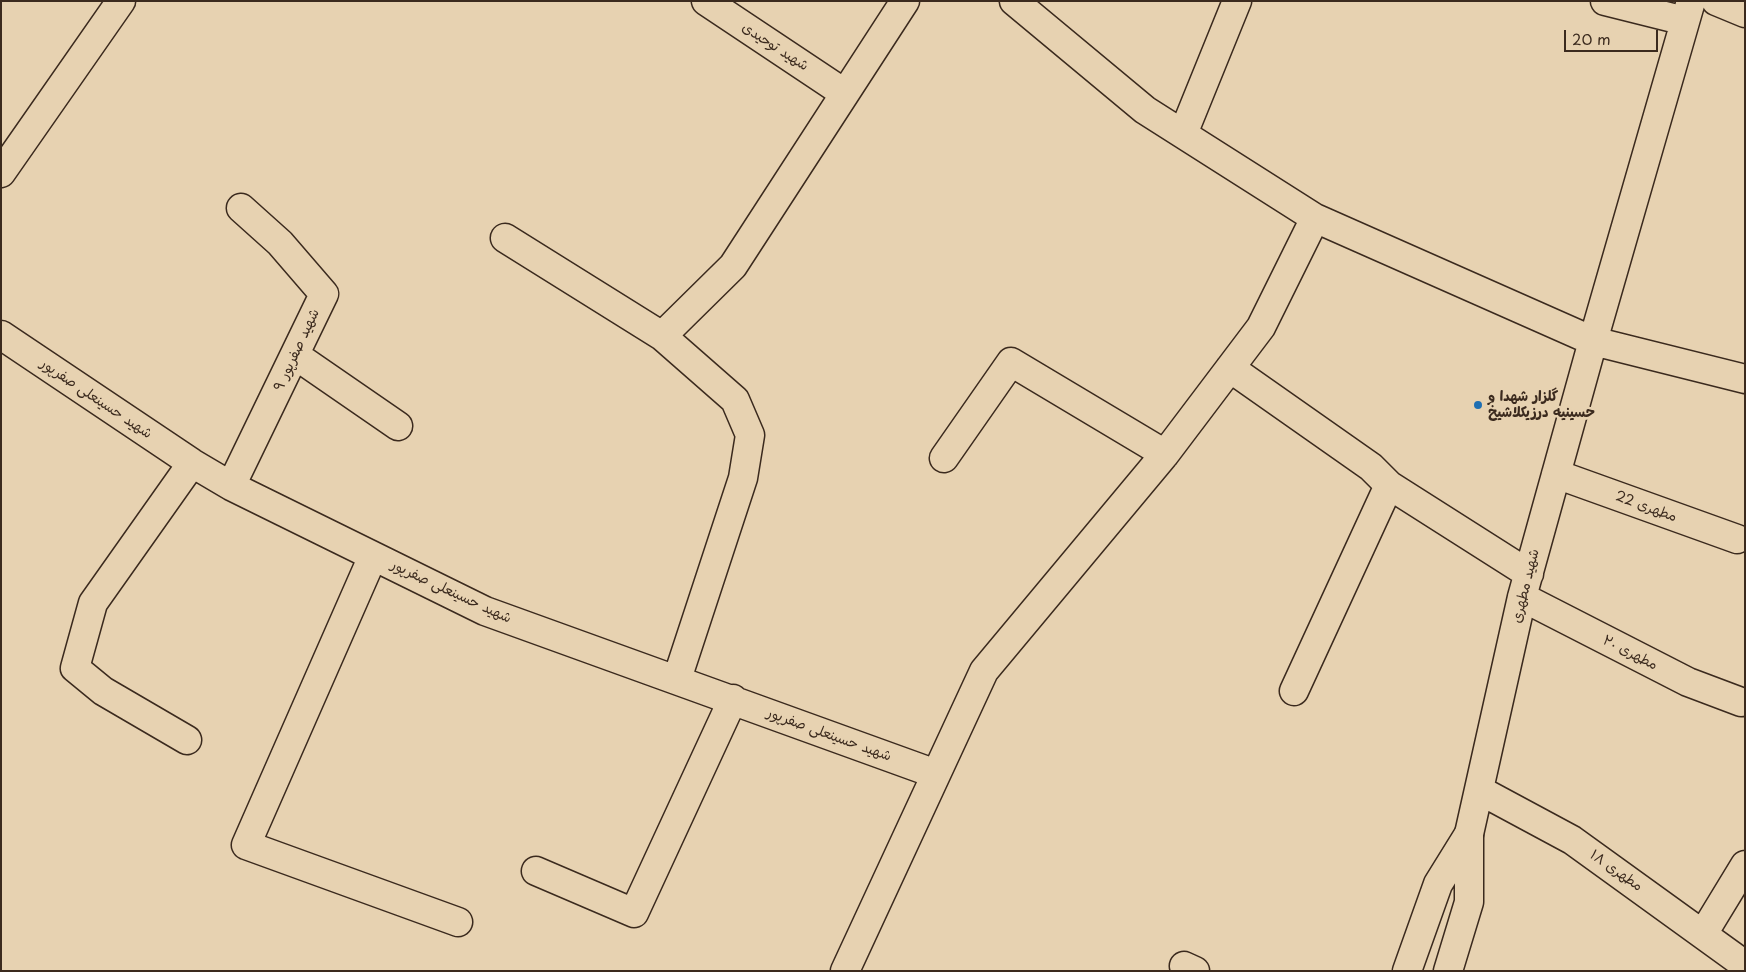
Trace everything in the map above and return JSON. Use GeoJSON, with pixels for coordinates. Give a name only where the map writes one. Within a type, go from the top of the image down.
{"type":"FeatureCollection","features":[{"type":"Feature","properties":{"kind":"street"},"geometry":{"type":"LineString","coordinates":[[1,173],[122,1]]}},
{"type":"Feature","properties":{"kind":"street","name":"شهید توحیدی"},"geometry":{"type":"LineString","coordinates":[[706,1],[844,93]]}},
{"type":"Feature","properties":{"kind":"street"},"geometry":{"type":"LineString","coordinates":[[662,336],[733,266],[905,1]]}},
{"type":"Feature","properties":{"kind":"street"},"geometry":{"type":"LineString","coordinates":[[1014,1],[1145,110],[1315,218],[1593,341],[1745,378]]}},
{"type":"Feature","properties":{"kind":"street"},"geometry":{"type":"LineString","coordinates":[[1183,134],[1237,1]]}},
{"type":"Feature","properties":{"kind":"street"},"geometry":{"type":"LineString","coordinates":[[1605,1],[1688,11]]}},
{"type":"Feature","properties":{"kind":"street"},"geometry":{"type":"LineString","coordinates":[[1716,1],[1745,13]]}},
{"type":"Feature","properties":{"kind":"street","name":"شهید مطهری"},"geometry":{"type":"LineString","coordinates":[[1448,971],[1469,902],[1469,834],[1526,586],[1593,341],[1688,11]]}},
{"type":"Feature","properties":{"kind":"street","name":"شهید صفرپور ۹"},"geometry":{"type":"LineString","coordinates":[[231,486],[324,294],[280,243],[241,208]]}},
{"type":"Feature","properties":{"kind":"street"},"geometry":{"type":"LineString","coordinates":[[845,971],[984,671],[1165,454],[1262,327],[1315,218]]}},
{"type":"Feature","properties":{"kind":"street"},"geometry":{"type":"LineString","coordinates":[[505,238],[662,336],[735,400],[750,435],[743,478],[677,679]]}},
{"type":"Feature","properties":{"kind":"street","name":"شهید حسینعلی صفرپور"},"geometry":{"type":"LineString","coordinates":[[1,336],[192,463],[231,486],[485,611],[733,699],[936,774]]}},
{"type":"Feature","properties":{"kind":"street"},"geometry":{"type":"LineString","coordinates":[[295,355],[398,426]]}},
{"type":"Feature","properties":{"kind":"street"},"geometry":{"type":"LineString","coordinates":[[944,458],[1012,362],[1165,454]]}},
{"type":"Feature","properties":{"kind":"street","name":"مطهری ۲۰"},"geometry":{"type":"LineString","coordinates":[[1230,368],[1371,467],[1390,485],[1526,586],[1688,682],[1740,702]]}},
{"type":"Feature","properties":{"kind":"street"},"geometry":{"type":"LineString","coordinates":[[187,740],[103,691],[75,668],[93,603],[192,463]]}},
{"type":"Feature","properties":{"kind":"street","name":"مطهری 22"},"geometry":{"type":"LineString","coordinates":[[1556,474],[1737,539]]}},
{"type":"Feature","properties":{"kind":"street"},"geometry":{"type":"LineString","coordinates":[[1294,691],[1390,485]]}},
{"type":"Feature","properties":{"kind":"street"},"geometry":{"type":"LineString","coordinates":[[373,556],[246,845],[458,922]]}},
{"type":"Feature","properties":{"kind":"street"},"geometry":{"type":"LineString","coordinates":[[536,871],[634,913],[733,699]]}},
{"type":"Feature","properties":{"kind":"street","name":"مطهری ۱۸"},"geometry":{"type":"LineString","coordinates":[[1478,790],[1572,840],[1745,965]]}},
{"type":"Feature","properties":{"kind":"street","name":"شهید مطهری"},"geometry":{"type":"LineString","coordinates":[[1407,971],[1438,884],[1469,834]]}},
{"type":"Feature","properties":{"kind":"street"},"geometry":{"type":"LineString","coordinates":[[1703,934],[1745,865]]}},
{"type":"Feature","properties":{"kind":"place","name":"گلزار شهدا و حسینیه درزیکلاشیخ"},"geometry":{"type":"Point","coordinates":[1478,405]}}]}
